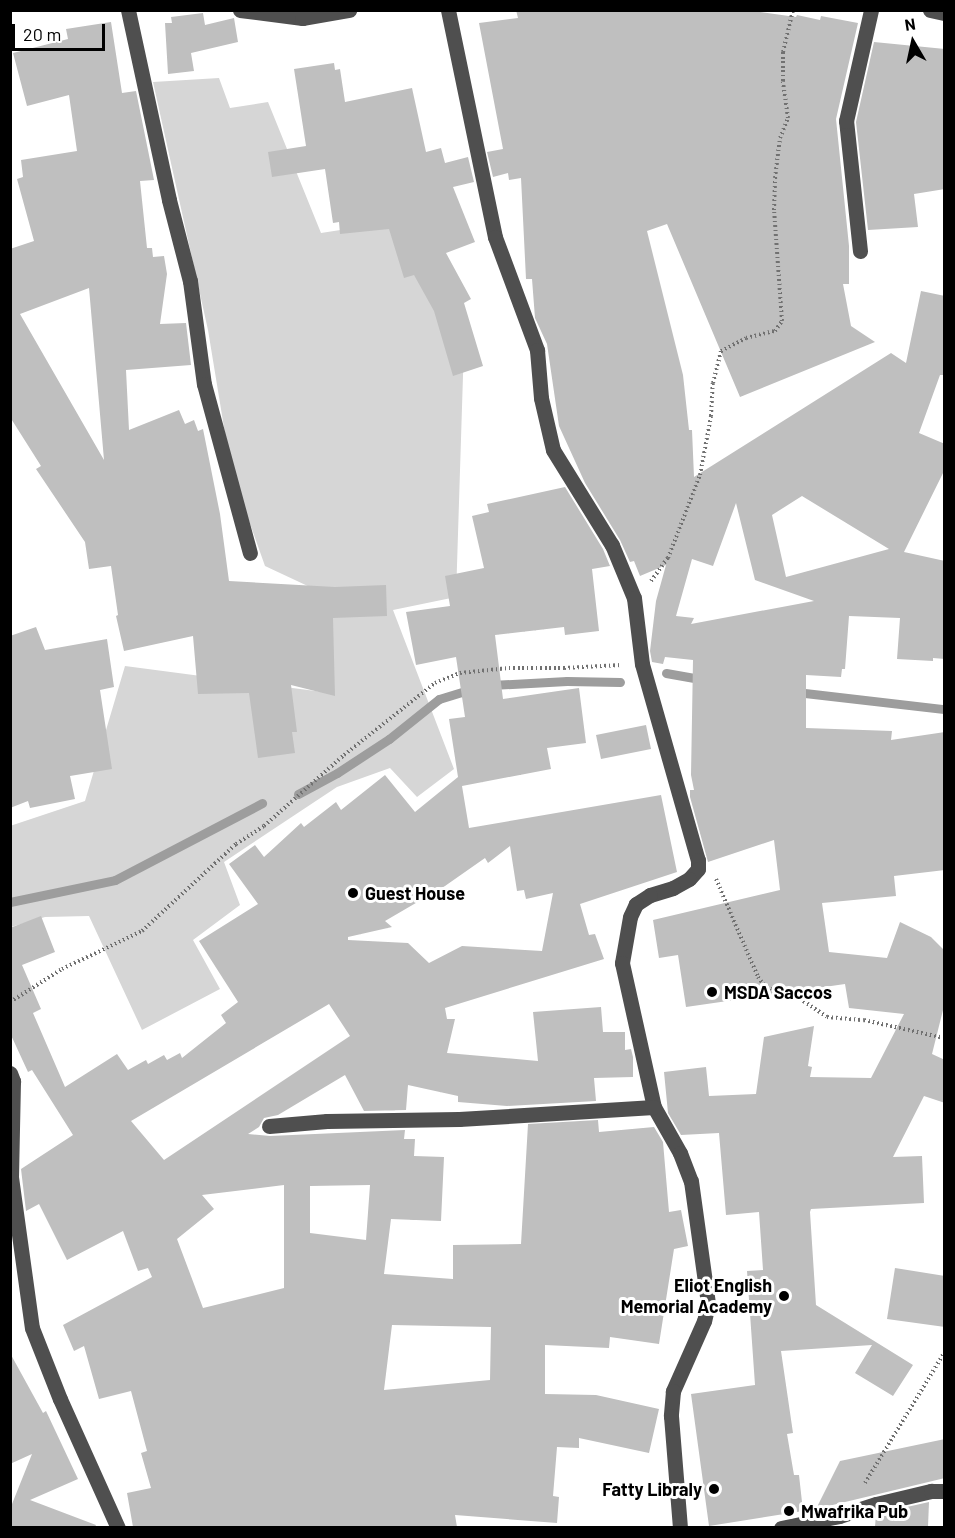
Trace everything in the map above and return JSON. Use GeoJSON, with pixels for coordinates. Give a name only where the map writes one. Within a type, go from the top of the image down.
{"type":"FeatureCollection","features":[{"type":"Feature","properties":{"kind":"street"},"geometry":{"type":"LineString","coordinates":[[128,10],[163,177],[190,281],[204,384],[250,554]]}},
{"type":"Feature","properties":{"kind":"street"},"geometry":{"type":"LineString","coordinates":[[240,10],[302,18],[349,10]]}},
{"type":"Feature","properties":{"kind":"street"},"geometry":{"type":"LineString","coordinates":[[448,10],[478,165],[495,237],[537,350],[541,398],[554,450],[612,545],[634,598],[642,664],[698,860],[698,869],[689,879],[674,888],[650,895],[636,904],[624,941],[621,971],[654,1107],[680,1153],[691,1181],[708,1304],[704,1321],[673,1391],[671,1416],[680,1527]]}},
{"type":"Feature","properties":{"kind":"street"},"geometry":{"type":"LineString","coordinates":[[860,251],[846,121],[871,10]]}},
{"type":"Feature","properties":{"kind":"street"},"geometry":{"type":"LineString","coordinates":[[930,10],[945,13]]}},
{"type":"Feature","properties":{"kind":"street"},"geometry":{"type":"LineString","coordinates":[[10,1073],[13,1081],[11,1177],[32,1328],[60,1399],[118,1527]]}},
{"type":"Feature","properties":{"kind":"street"},"geometry":{"type":"LineString","coordinates":[[269,1126],[327,1121],[459,1119],[654,1107]]}},
{"type":"Feature","properties":{"kind":"street"},"geometry":{"type":"LineString","coordinates":[[782,1527],[839,1516],[876,1504],[931,1491],[945,1491]]}},
{"type":"Feature","properties":{"kind":"path"},"geometry":{"type":"LineString","coordinates":[[634,598],[650,583],[668,558],[700,476],[711,416],[713,383],[721,351],[746,338],[775,331],[782,321],[774,189],[780,138],[788,118],[783,81],[783,52],[793,10]]}},
{"type":"Feature","properties":{"kind":"path"},"geometry":{"type":"LineString","coordinates":[[10,1002],[62,969],[142,931],[236,844],[264,826],[344,755],[435,683],[460,673],[509,668],[642,664]]}},
{"type":"Feature","properties":{"kind":"path"},"geometry":{"type":"LineString","coordinates":[[698,869],[711,872],[720,884],[758,977],[763,984],[779,993],[796,996],[827,1017],[864,1020],[945,1038]]}},
{"type":"Feature","properties":{"kind":"path"},"geometry":{"type":"LineString","coordinates":[[863,1486],[945,1353]]}},
{"type":"Feature","properties":{"kind":"shaded area"},"geometry":{"type":"Polygon","coordinates":[[[219,78],[230,108],[268,102],[321,233],[405,220],[464,344],[456,597],[393,610],[454,769],[417,797],[390,768],[337,787],[224,862],[240,905],[193,940],[220,989],[142,1030],[89,916],[45,917],[11,927],[10,826],[85,801],[125,666],[331,693],[327,595],[265,566],[231,470],[208,330],[153,82],[219,78]]]}},
{"type":"Feature","properties":{"kind":"building"},"geometry":{"type":"Polygon","coordinates":[[[516,10],[746,10],[796,17],[797,15],[820,20],[821,16],[858,23],[836,119],[849,246],[849,284],[843,284],[851,326],[875,342],[740,397],[667,224],[647,231],[683,375],[689,430],[692,430],[694,477],[891,353],[906,363],[921,291],[945,296],[945,375],[940,375],[919,433],[945,444],[945,469],[904,552],[945,561],[945,659],[933,658],[933,661],[897,659],[900,618],[849,616],[845,669],[842,669],[841,677],[806,675],[806,728],[892,731],[891,740],[945,732],[945,870],[894,876],[896,896],[822,903],[829,952],[887,958],[900,922],[931,937],[945,951],[945,1002],[932,1054],[945,1060],[945,1103],[924,1096],[893,1157],[922,1156],[924,1203],[811,1209],[810,1212],[816,1305],[913,1365],[893,1396],[855,1373],[872,1345],[781,1351],[793,1433],[787,1434],[794,1475],[799,1475],[803,1511],[709,1526],[691,1394],[755,1385],[747,1271],[763,1270],[759,1212],[726,1215],[719,1133],[681,1135],[668,1113],[664,1072],[706,1067],[709,1096],[756,1094],[764,1037],[814,1026],[808,1066],[812,1067],[810,1077],[871,1078],[904,1014],[849,1008],[845,984],[686,1007],[678,955],[659,958],[653,920],[780,890],[774,840],[708,862],[690,797],[690,790],[694,790],[691,775],[693,660],[665,657],[663,664],[652,662],[650,651],[656,601],[666,565],[640,576],[634,561],[630,562],[620,540],[585,483],[559,426],[547,344],[535,318],[532,279],[526,279],[521,178],[509,180],[508,173],[493,177],[487,152],[503,149],[479,23],[518,18],[516,10]],[[802,496],[772,515],[786,577],[889,549],[802,496]],[[736,503],[713,566],[692,559],[676,616],[694,618],[691,624],[814,601],[755,580],[736,503]]]}},
{"type":"Feature","properties":{"kind":"building"},"geometry":{"type":"Polygon","coordinates":[[[203,13],[205,25],[234,18],[238,42],[191,53],[194,71],[168,74],[165,23],[172,23],[171,17],[203,13]]]}},
{"type":"Feature","properties":{"kind":"building"},"geometry":{"type":"Polygon","coordinates":[[[111,22],[122,93],[136,91],[154,180],[140,181],[147,248],[152,248],[153,257],[164,256],[167,274],[160,324],[186,323],[191,365],[126,370],[129,430],[179,410],[185,424],[194,420],[198,431],[203,429],[220,514],[229,581],[335,587],[386,585],[387,616],[333,618],[335,696],[291,685],[297,732],[292,732],[295,753],[258,758],[249,693],[198,694],[193,636],[124,651],[116,616],[118,615],[111,566],[89,569],[85,542],[36,469],[41,466],[10,417],[10,249],[34,241],[17,179],[23,177],[21,160],[77,151],[69,95],[27,106],[13,53],[68,39],[66,29],[111,22]],[[89,288],[20,314],[104,460],[89,288]]]}},
{"type":"Feature","properties":{"kind":"building"},"geometry":{"type":"Polygon","coordinates":[[[874,42],[945,49],[945,189],[914,194],[918,227],[868,230],[856,122],[874,42]]]}},
{"type":"Feature","properties":{"kind":"building"},"geometry":{"type":"Polygon","coordinates":[[[334,63],[335,70],[340,69],[345,102],[412,88],[426,152],[441,148],[445,163],[468,157],[474,182],[453,187],[475,242],[446,253],[471,299],[464,303],[483,366],[453,376],[434,311],[414,275],[404,278],[389,229],[340,234],[339,222],[333,223],[325,169],[272,177],[268,152],[306,146],[294,69],[334,63]]]}},
{"type":"Feature","properties":{"kind":"building"},"geometry":{"type":"Polygon","coordinates":[[[565,487],[603,549],[610,566],[592,569],[599,631],[565,635],[564,627],[495,635],[503,699],[579,688],[586,743],[547,748],[551,769],[462,786],[469,828],[661,795],[677,872],[580,904],[589,935],[595,934],[604,959],[445,1008],[447,1019],[455,1019],[447,1053],[538,1061],[533,1012],[601,1007],[603,1032],[625,1032],[625,1050],[631,1049],[633,1057],[633,1077],[594,1078],[596,1101],[507,1106],[458,1102],[458,1096],[408,1085],[406,1110],[364,1111],[345,1075],[278,1115],[264,1118],[259,1127],[248,1134],[270,1136],[405,1130],[404,1139],[415,1139],[414,1156],[444,1157],[441,1221],[391,1219],[384,1274],[453,1279],[453,1245],[521,1244],[528,1124],[598,1120],[599,1132],[654,1127],[663,1142],[669,1212],[681,1210],[688,1246],[674,1249],[659,1344],[610,1337],[609,1348],[545,1345],[545,1394],[596,1395],[659,1409],[649,1453],[579,1438],[579,1448],[557,1447],[553,1496],[559,1497],[557,1523],[455,1515],[457,1527],[133,1527],[127,1493],[151,1488],[141,1453],[147,1451],[131,1391],[99,1399],[84,1346],[74,1351],[63,1325],[152,1277],[148,1268],[138,1271],[123,1231],[67,1260],[39,1204],[26,1211],[21,1169],[73,1135],[32,1070],[28,1072],[10,1033],[10,928],[41,916],[55,952],[22,965],[41,1009],[33,1013],[65,1087],[117,1054],[128,1070],[146,1060],[148,1064],[164,1055],[167,1060],[180,1053],[182,1058],[226,1023],[221,1015],[238,1002],[199,941],[258,904],[229,864],[255,845],[264,857],[301,823],[304,827],[336,802],[341,810],[385,775],[415,812],[458,777],[449,719],[465,717],[456,657],[416,665],[406,612],[450,606],[445,576],[484,568],[472,516],[489,512],[487,504],[565,487]],[[510,846],[488,863],[485,858],[445,886],[385,921],[392,927],[348,937],[348,940],[408,943],[429,963],[462,946],[542,951],[553,893],[526,899],[524,890],[517,891],[510,846]],[[329,1004],[131,1121],[164,1160],[350,1036],[329,1004]],[[284,1185],[202,1195],[214,1209],[177,1239],[203,1308],[284,1288],[284,1185]],[[370,1185],[310,1186],[310,1233],[366,1240],[370,1185]],[[392,1325],[384,1390],[490,1380],[491,1327],[392,1325]]]}},
{"type":"Feature","properties":{"kind":"building"},"geometry":{"type":"Polygon","coordinates":[[[36,627],[45,650],[107,639],[114,687],[100,690],[112,769],[70,776],[75,799],[30,808],[28,801],[10,808],[10,636],[36,627]]]}},
{"type":"Feature","properties":{"kind":"building"},"geometry":{"type":"Polygon","coordinates":[[[646,725],[651,749],[601,759],[596,735],[646,725]]]}},
{"type":"Feature","properties":{"kind":"building"},"geometry":{"type":"Polygon","coordinates":[[[895,1268],[945,1276],[945,1327],[887,1319],[895,1268]]]}},
{"type":"Feature","properties":{"kind":"building"},"geometry":{"type":"Polygon","coordinates":[[[10,1353],[43,1413],[46,1411],[78,1479],[30,1500],[96,1525],[95,1527],[10,1527],[10,1509],[32,1454],[10,1464],[10,1353]]]}},
{"type":"Feature","properties":{"kind":"building"},"geometry":{"type":"Polygon","coordinates":[[[945,1439],[945,1478],[816,1509],[840,1461],[945,1439]]]}},
{"type":"Feature","properties":{"kind":"building"},"geometry":{"type":"Polygon","coordinates":[[[929,1502],[928,1527],[875,1527],[876,1514],[929,1502]]]}},
{"type":"Feature","properties":{"kind":"waterway"},"geometry":{"type":"LineString","coordinates":[[666,673],[705,680]]}},
{"type":"Feature","properties":{"kind":"waterway"},"geometry":{"type":"LineString","coordinates":[[491,685],[567,681],[620,682]]}},
{"type":"Feature","properties":{"kind":"waterway"},"geometry":{"type":"LineString","coordinates":[[298,794],[337,773],[389,739],[439,699],[472,689]]}},
{"type":"Feature","properties":{"kind":"waterway"},"geometry":{"type":"LineString","coordinates":[[796,692],[944,709]]}},
{"type":"Feature","properties":{"kind":"waterway"},"geometry":{"type":"LineString","coordinates":[[10,902],[115,880],[262,803]]}},
{"type":"Feature","properties":{"kind":"place","name":"Guest House"},"geometry":{"type":"Point","coordinates":[353,893]}},
{"type":"Feature","properties":{"kind":"place","name":"MSDA Saccos"},"geometry":{"type":"Point","coordinates":[712,992]}},
{"type":"Feature","properties":{"kind":"place","name":"Eliot English Memorial Academy"},"geometry":{"type":"Point","coordinates":[784,1296]}},
{"type":"Feature","properties":{"kind":"place","name":"Fatty Libraly"},"geometry":{"type":"Point","coordinates":[714,1489]}},
{"type":"Feature","properties":{"kind":"place","name":"Mwafrika Pub"},"geometry":{"type":"Point","coordinates":[789,1511]}}]}
